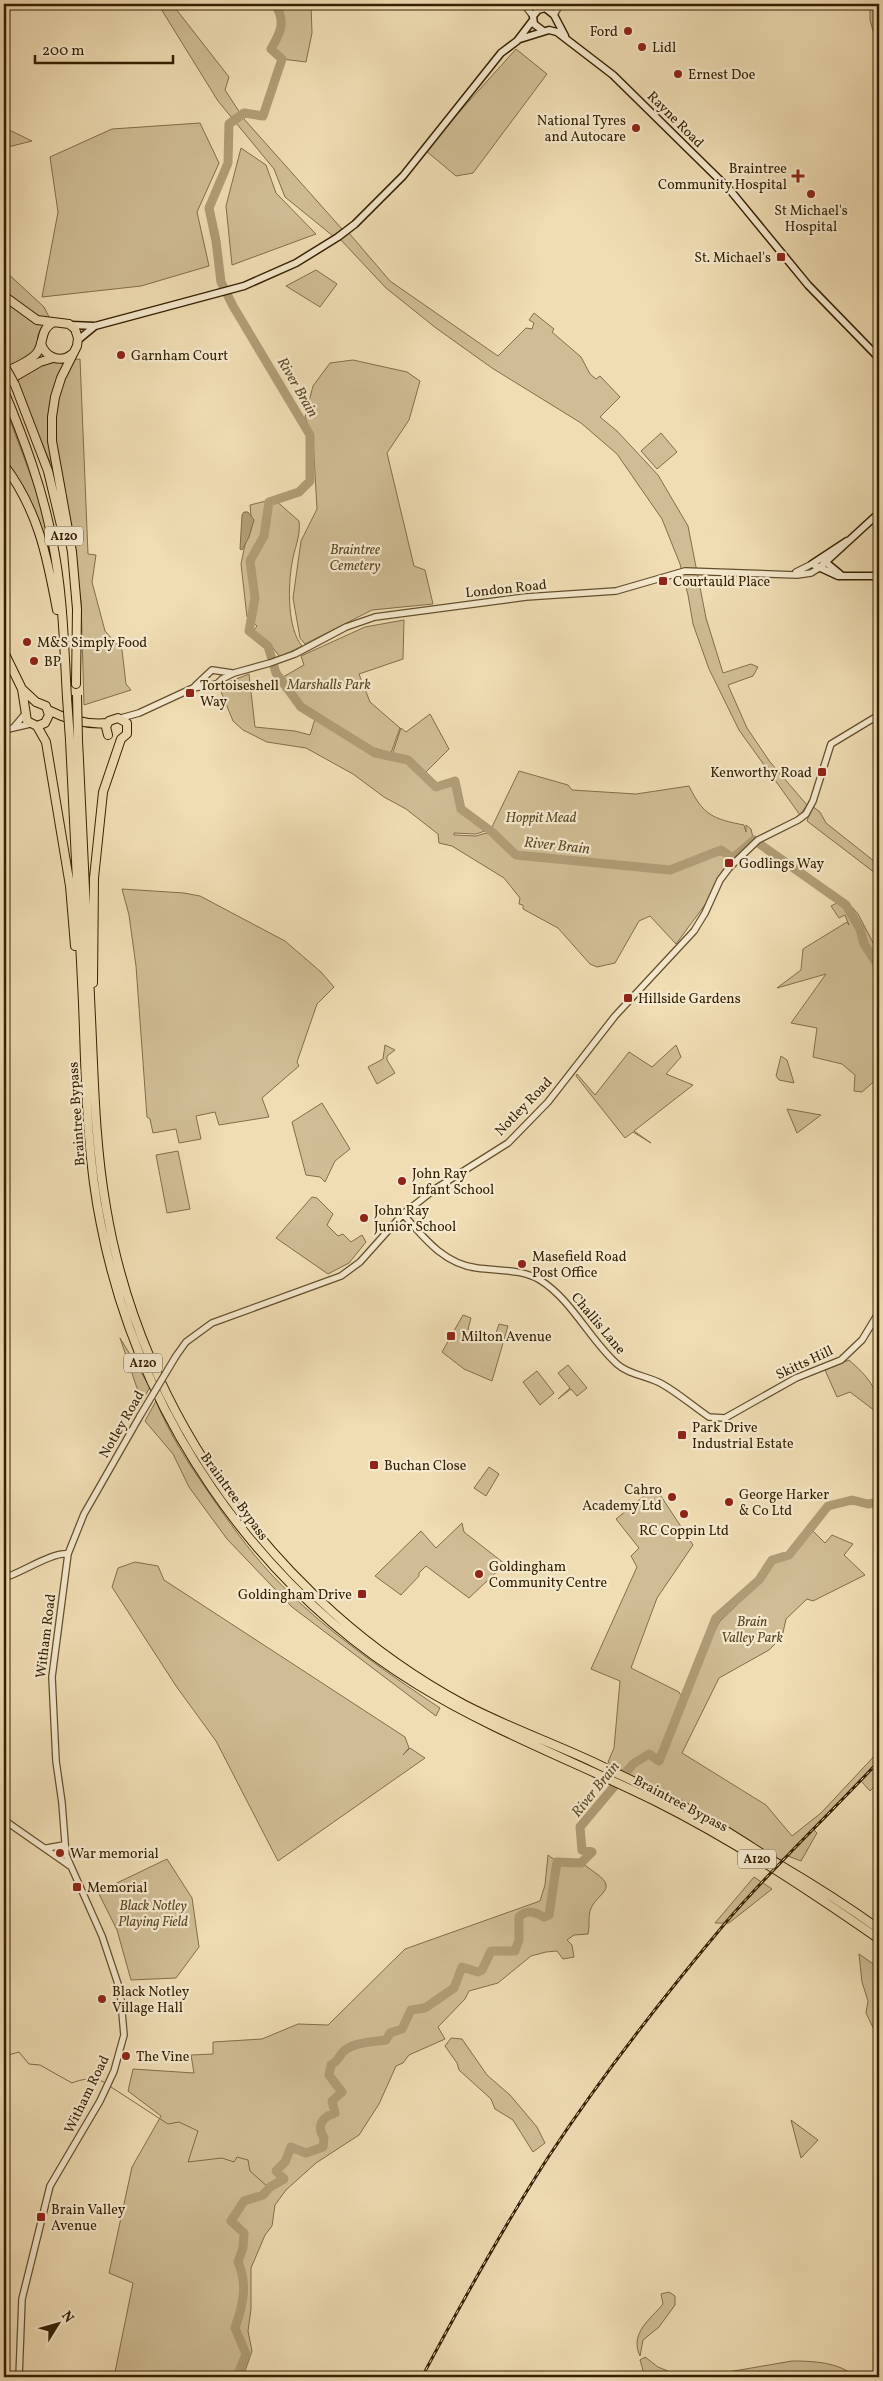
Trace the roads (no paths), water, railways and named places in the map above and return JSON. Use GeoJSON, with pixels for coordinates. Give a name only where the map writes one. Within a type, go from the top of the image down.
{"type":"FeatureCollection","features":[{"type":"Feature","properties":{"kind":"highway"},"geometry":{"type":"LineString","coordinates":[[4,296],[37,320],[52,323],[62,322],[71,325],[77,332],[78,340],[61,378],[55,397],[52,417],[52,441],[72,552],[76,600],[76,684]]}},
{"type":"Feature","properties":{"kind":"highway"},"geometry":{"type":"LineString","coordinates":[[4,373],[32,358],[38,352],[44,330],[52,323]]}},
{"type":"Feature","properties":{"kind":"highway"},"geometry":{"type":"LineString","coordinates":[[41,343],[47,354],[53,358]]}},
{"type":"Feature","properties":{"kind":"highway"},"geometry":{"type":"LineString","coordinates":[[4,383],[40,362],[53,358],[64,358],[74,352]]}},
{"type":"Feature","properties":{"kind":"highway","name":"A120"},"geometry":{"type":"LineString","coordinates":[[4,365],[15,385],[38,443],[60,520],[72,598],[77,695],[74,740]]}},
{"type":"Feature","properties":{"kind":"highway","name":"A120"},"geometry":{"type":"LineString","coordinates":[[4,391],[28,448],[46,513],[58,577],[67,698],[74,740]]}},
{"type":"Feature","properties":{"kind":"highway"},"geometry":{"type":"LineString","coordinates":[[4,466],[27,502],[43,540],[65,652]]}},
{"type":"Feature","properties":{"kind":"highway"},"geometry":{"type":"LineString","coordinates":[[4,652],[22,689],[25,712],[46,742],[70,886],[75,946],[80,954]]}},
{"type":"Feature","properties":{"kind":"highway"},"geometry":{"type":"LineString","coordinates":[[22,689],[36,702],[43,704],[48,710],[60,716],[93,724],[108,723],[114,718],[120,718],[128,726],[127,734],[121,739],[103,792],[94,878],[95,972],[91,1000]]}},
{"type":"Feature","properties":{"kind":"highway"},"geometry":{"type":"LineString","coordinates":[[25,712],[28,706],[36,702]]}},
{"type":"Feature","properties":{"kind":"highway"},"geometry":{"type":"LineString","coordinates":[[47,720],[48,710]]}},
{"type":"Feature","properties":{"kind":"highway"},"geometry":{"type":"LineString","coordinates":[[34,725],[60,716]]}},
{"type":"Feature","properties":{"kind":"highway"},"geometry":{"type":"LineString","coordinates":[[108,723],[106,731],[108,735]]}},
{"type":"Feature","properties":{"kind":"highway"},"geometry":{"type":"LineString","coordinates":[[93,724],[116,740],[121,739]]}},
{"type":"Feature","properties":{"kind":"highway","name":"Braintree Bypass"},"geometry":{"type":"LineString","coordinates":[[74,740],[80,954],[91,1158],[100,1224],[113,1281],[131,1334],[150,1380],[198,1468],[236,1522],[309,1601],[360,1644],[415,1683],[466,1713],[600,1770]]}},
{"type":"Feature","properties":{"kind":"highway","name":"Braintree Bypass"},"geometry":{"type":"LineString","coordinates":[[74,740],[91,1000],[98,1150],[106,1206],[114,1245],[134,1317],[176,1411],[213,1475],[247,1523],[286,1568],[334,1613],[404,1668],[464,1704],[632,1786],[746,1852],[879,1939]]}},
{"type":"Feature","properties":{"kind":"highway","name":"Braintree Bypass"},"geometry":{"type":"LineString","coordinates":[[632,1786],[694,1812],[852,1910],[879,1929]]}},
{"type":"Feature","properties":{"kind":"main road"},"geometry":{"type":"LineString","coordinates":[[71,325],[95,326],[242,286],[285,268],[324,246],[355,224],[403,176],[501,52],[517,40],[533,18],[543,9]]}},
{"type":"Feature","properties":{"kind":"main road","name":"Rayne Road"},"geometry":{"type":"LineString","coordinates":[[543,9],[555,17],[567,40]]}},
{"type":"Feature","properties":{"kind":"main road"},"geometry":{"type":"LineString","coordinates":[[517,40],[546,30],[554,25],[555,17]]}},
{"type":"Feature","properties":{"kind":"main road","name":"Rayne Road"},"geometry":{"type":"LineString","coordinates":[[533,18],[536,27],[567,40],[636,97],[730,190],[808,285],[879,358]]}},
{"type":"Feature","properties":{"kind":"main road"},"geometry":{"type":"LineString","coordinates":[[78,340],[95,326]]}},
{"type":"Feature","properties":{"kind":"main road"},"geometry":{"type":"LineString","coordinates":[[812,564],[823,560],[879,514]]}},
{"type":"Feature","properties":{"kind":"main road"},"geometry":{"type":"LineString","coordinates":[[819,568],[823,560]]}},
{"type":"Feature","properties":{"kind":"main road"},"geometry":{"type":"LineString","coordinates":[[823,560],[836,572],[846,575]]}},
{"type":"Feature","properties":{"kind":"main road"},"geometry":{"type":"LineString","coordinates":[[812,564],[835,575],[879,576]]}},
{"type":"Feature","properties":{"kind":"street","name":"Rayne Road"},"geometry":{"type":"LineString","coordinates":[[524,4],[533,18]]}},
{"type":"Feature","properties":{"kind":"street","name":"Rayne Road"},"geometry":{"type":"LineString","coordinates":[[529,4],[543,9]]}},
{"type":"Feature","properties":{"kind":"street"},"geometry":{"type":"LineString","coordinates":[[543,9],[552,4]]}},
{"type":"Feature","properties":{"kind":"street"},"geometry":{"type":"LineString","coordinates":[[555,17],[560,4]]}},
{"type":"Feature","properties":{"kind":"street","name":"London Road"},"geometry":{"type":"LineString","coordinates":[[789,574],[803,570],[812,564]]}},
{"type":"Feature","properties":{"kind":"street","name":"London Road"},"geometry":{"type":"LineString","coordinates":[[222,679],[234,673],[270,664],[346,627],[376,617],[518,598],[616,591],[678,572],[699,570],[806,574],[819,568]]}},
{"type":"Feature","properties":{"kind":"street"},"geometry":{"type":"LineString","coordinates":[[120,718],[139,713],[193,688],[211,683],[217,684],[222,679],[220,671],[212,670],[193,688]]}},
{"type":"Feature","properties":{"kind":"street","name":"London Road"},"geometry":{"type":"LineString","coordinates":[[220,671],[234,673]]}},
{"type":"Feature","properties":{"kind":"street"},"geometry":{"type":"LineString","coordinates":[[207,676],[211,683]]}},
{"type":"Feature","properties":{"kind":"street"},"geometry":{"type":"LineString","coordinates":[[14,727],[25,712]]}},
{"type":"Feature","properties":{"kind":"street"},"geometry":{"type":"LineString","coordinates":[[128,726],[139,713]]}},
{"type":"Feature","properties":{"kind":"street","name":"Notley Road"},"geometry":{"type":"LineString","coordinates":[[68,1554],[84,1514],[140,1416],[186,1342],[212,1323],[341,1276],[360,1262],[402,1214],[435,1188],[508,1143],[548,1102],[614,1016],[694,931],[724,874],[756,842],[806,814],[813,801],[831,744],[879,715]]}},
{"type":"Feature","properties":{"kind":"street"},"geometry":{"type":"LineString","coordinates":[[4,730],[34,725]]}},
{"type":"Feature","properties":{"kind":"street","name":"Challis Lane"},"geometry":{"type":"LineString","coordinates":[[402,1214],[437,1251],[448,1259],[476,1268],[521,1273],[539,1279],[560,1297],[606,1354],[619,1366],[661,1383],[708,1417],[725,1418]]}},
{"type":"Feature","properties":{"kind":"street","name":"Skitts Hill"},"geometry":{"type":"LineString","coordinates":[[725,1418],[796,1378],[841,1360],[862,1340],[879,1312]]}},
{"type":"Feature","properties":{"kind":"street"},"geometry":{"type":"LineString","coordinates":[[4,1578],[27,1569],[54,1554],[68,1554]]}},
{"type":"Feature","properties":{"kind":"street","name":"Witham Road"},"geometry":{"type":"LineString","coordinates":[[19,2377],[22,2299],[50,2186],[100,2100],[114,2070],[124,2035],[120,1990],[102,1936],[70,1866],[64,1845],[62,1803],[56,1761],[52,1677],[68,1554]]}},
{"type":"Feature","properties":{"kind":"street"},"geometry":{"type":"LineString","coordinates":[[4,1820],[47,1848],[70,1866]]}},
{"type":"Feature","properties":{"kind":"street"},"geometry":{"type":"LineString","coordinates":[[47,1848],[64,1845]]}},
{"type":"Feature","properties":{"kind":"waterway","name":"River Brain"},"geometry":{"type":"LineString","coordinates":[[275,4],[280,16],[281,27],[271,49],[282,59],[263,116],[244,113],[229,124],[228,163],[209,208],[216,241],[221,282],[233,306],[310,435],[310,481],[299,492],[269,502],[264,536],[250,561],[255,598],[249,631],[268,646],[276,673],[301,707],[375,753],[408,760],[436,787],[455,781],[461,809],[492,832],[516,855],[670,870],[721,850],[733,858],[754,840],[846,905],[860,929],[864,944],[879,967]]}},
{"type":"Feature","properties":{"kind":"waterway","name":"River Brain"},"geometry":{"type":"LineString","coordinates":[[237,2377],[246,2354],[235,2328],[244,2287],[238,2262],[243,2248],[244,2233],[231,2221],[244,2201],[263,2195],[270,2187],[284,2179],[276,2171],[285,2162],[291,2147],[306,2153],[323,2147],[322,2122],[335,2113],[332,2101],[342,2092],[329,2075],[331,2065],[337,2061],[346,2049],[363,2043],[386,2040],[390,2033],[402,2029],[411,2010],[425,2008],[454,1988],[462,1967],[478,1972],[482,1970],[491,1951],[515,1951],[519,1940],[519,1917],[528,1912],[544,1917],[549,1915],[557,1862],[581,1863],[592,1852],[582,1850],[580,1827],[633,1764],[649,1754],[659,1761],[716,1618],[759,1580],[772,1560],[789,1555],[828,1506],[852,1500],[868,1504],[879,1502]]}},
{"type":"Feature","properties":{"kind":"waterway"},"geometry":{"type":"LineString","coordinates":[[4,2053],[8,2055],[19,2052],[29,2064],[40,2065],[72,2083],[88,2079],[104,2082]]}},
{"type":"Feature","properties":{"kind":"waterway"},"geometry":{"type":"LineString","coordinates":[[111,2087],[168,2124],[179,2122],[198,2131],[188,2162],[222,2158],[234,2162],[237,2157],[248,2160],[250,2171],[268,2187]]}},
{"type":"Feature","properties":{"kind":"railway"},"geometry":{"type":"LineString","coordinates":[[422,2377],[515,2210],[549,2156],[612,2065],[727,1921],[879,1761]]}},
{"type":"Feature","properties":{"kind":"place","name":"Ford"},"geometry":{"type":"Point","coordinates":[628,31]}},
{"type":"Feature","properties":{"kind":"place","name":"Lidl"},"geometry":{"type":"Point","coordinates":[642,47]}},
{"type":"Feature","properties":{"kind":"place","name":"Ernest Doe"},"geometry":{"type":"Point","coordinates":[678,74]}},
{"type":"Feature","properties":{"kind":"place","name":"National Tyres and Autocare"},"geometry":{"type":"Point","coordinates":[636,128]}},
{"type":"Feature","properties":{"kind":"place","name":"Braintree Community Hospital"},"geometry":{"type":"Point","coordinates":[798,176]}},
{"type":"Feature","properties":{"kind":"place","name":"St Michael's Hospital"},"geometry":{"type":"Point","coordinates":[811,194]}},
{"type":"Feature","properties":{"kind":"place","name":"St. Michael's"},"geometry":{"type":"Point","coordinates":[781,257]}},
{"type":"Feature","properties":{"kind":"place","name":"Garnham Court"},"geometry":{"type":"Point","coordinates":[121,355]}},
{"type":"Feature","properties":{"kind":"place","name":"Courtauld Place"},"geometry":{"type":"Point","coordinates":[663,581]}},
{"type":"Feature","properties":{"kind":"place","name":"M&S Simply Food"},"geometry":{"type":"Point","coordinates":[27,642]}},
{"type":"Feature","properties":{"kind":"place","name":"BP"},"geometry":{"type":"Point","coordinates":[34,661]}},
{"type":"Feature","properties":{"kind":"place","name":"Tortoiseshell Way"},"geometry":{"type":"Point","coordinates":[190,693]}},
{"type":"Feature","properties":{"kind":"place","name":"Kenworthy Road"},"geometry":{"type":"Point","coordinates":[822,772]}},
{"type":"Feature","properties":{"kind":"place","name":"Godlings Way"},"geometry":{"type":"Point","coordinates":[729,863]}},
{"type":"Feature","properties":{"kind":"place","name":"Hillside Gardens"},"geometry":{"type":"Point","coordinates":[628,998]}},
{"type":"Feature","properties":{"kind":"place","name":"John Ray Infant School"},"geometry":{"type":"Point","coordinates":[402,1181]}},
{"type":"Feature","properties":{"kind":"place","name":"John Ray Junior School"},"geometry":{"type":"Point","coordinates":[364,1218]}},
{"type":"Feature","properties":{"kind":"place","name":"Masefield Road Post Office"},"geometry":{"type":"Point","coordinates":[522,1264]}},
{"type":"Feature","properties":{"kind":"place","name":"Milton Avenue"},"geometry":{"type":"Point","coordinates":[451,1336]}},
{"type":"Feature","properties":{"kind":"place","name":"Park Drive Industrial Estate"},"geometry":{"type":"Point","coordinates":[682,1435]}},
{"type":"Feature","properties":{"kind":"place","name":"Buchan Close"},"geometry":{"type":"Point","coordinates":[374,1465]}},
{"type":"Feature","properties":{"kind":"place","name":"Cahro Academy Ltd"},"geometry":{"type":"Point","coordinates":[672,1497]}},
{"type":"Feature","properties":{"kind":"place","name":"George Harker & Co Ltd"},"geometry":{"type":"Point","coordinates":[729,1502]}},
{"type":"Feature","properties":{"kind":"place","name":"RC Coppin Ltd"},"geometry":{"type":"Point","coordinates":[684,1514]}},
{"type":"Feature","properties":{"kind":"place","name":"Goldingham Community Centre"},"geometry":{"type":"Point","coordinates":[479,1574]}},
{"type":"Feature","properties":{"kind":"place","name":"Goldingham Drive"},"geometry":{"type":"Point","coordinates":[362,1594]}},
{"type":"Feature","properties":{"kind":"place","name":"War memorial"},"geometry":{"type":"Point","coordinates":[60,1853]}},
{"type":"Feature","properties":{"kind":"place","name":"Memorial"},"geometry":{"type":"Point","coordinates":[77,1887]}},
{"type":"Feature","properties":{"kind":"place","name":"Black Notley Village Hall"},"geometry":{"type":"Point","coordinates":[102,1999]}},
{"type":"Feature","properties":{"kind":"place","name":"The Vine"},"geometry":{"type":"Point","coordinates":[126,2056]}},
{"type":"Feature","properties":{"kind":"place","name":"Brain Valley Avenue"},"geometry":{"type":"Point","coordinates":[41,2217]}},
{"type":"Feature","properties":{"kind":"park label","name":"Braintree Cemetery"},"geometry":{"type":"Point","coordinates":[355,558]}},
{"type":"Feature","properties":{"kind":"park label","name":"Marshalls Park"},"geometry":{"type":"Point","coordinates":[329,684]}},
{"type":"Feature","properties":{"kind":"park label","name":"Hoppit Mead"},"geometry":{"type":"Point","coordinates":[541,817]}},
{"type":"Feature","properties":{"kind":"park label","name":"Brain Valley Park"},"geometry":{"type":"Point","coordinates":[752,1629]}},
{"type":"Feature","properties":{"kind":"park label","name":"Black Notley Playing Field"},"geometry":{"type":"Point","coordinates":[153,1914]}}]}
